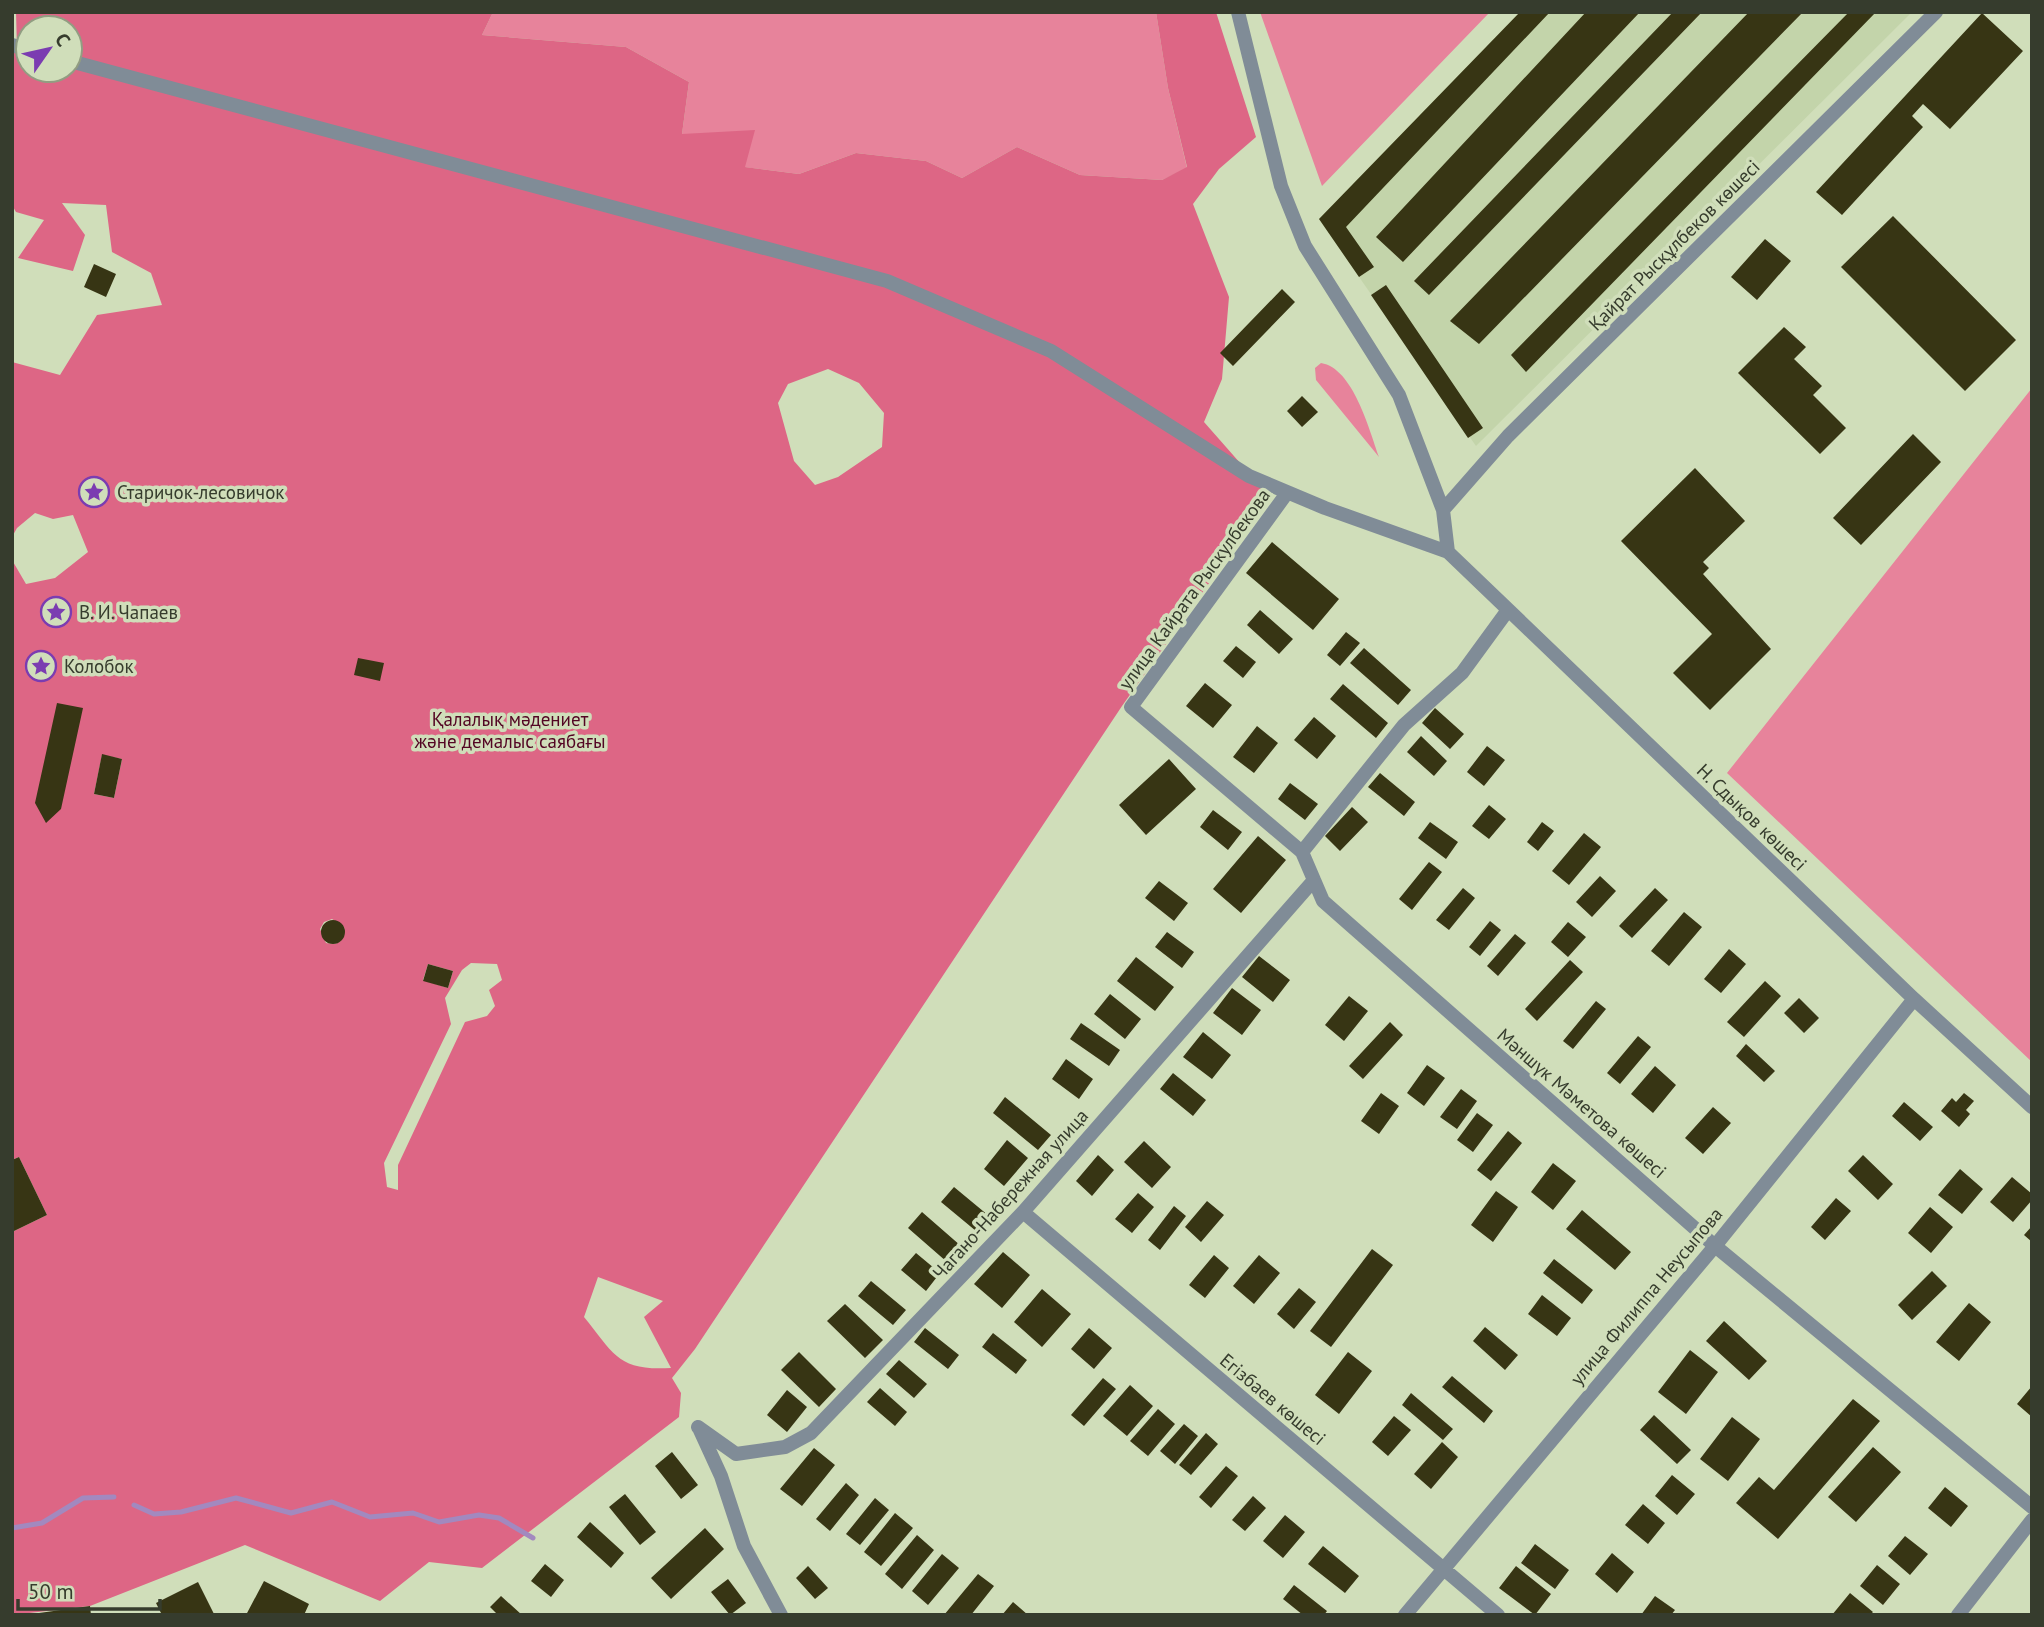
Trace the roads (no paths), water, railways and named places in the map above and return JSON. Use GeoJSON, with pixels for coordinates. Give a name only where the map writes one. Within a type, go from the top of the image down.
{"type":"FeatureCollection","features":[{"type":"Feature","properties":{"kind":"street"},"geometry":{"type":"LineString","coordinates":[[84,65],[887,281],[1051,351],[1249,476],[1287,493],[1448,552],[1443,510],[1399,395],[1305,246],[1281,186],[1238,12]]}},
{"type":"Feature","properties":{"kind":"street","name":"Қайрат Рысқұлбеков көшесі"},"geometry":{"type":"LineString","coordinates":[[1443,510],[1508,436],[1936,12]]}},
{"type":"Feature","properties":{"kind":"street","name":"улица Кайрата Рыскулбекова"},"geometry":{"type":"LineString","coordinates":[[1131,707],[1287,493]]}},
{"type":"Feature","properties":{"kind":"street","name":"Н. Сдықов көшесі"},"geometry":{"type":"LineString","coordinates":[[1448,552],[1914,999],[2032,1107]]}},
{"type":"Feature","properties":{"kind":"street"},"geometry":{"type":"LineString","coordinates":[[1302,852],[1404,725],[1462,673],[1508,610]]}},
{"type":"Feature","properties":{"kind":"street","name":"Мәншүк Мәметова көшесі"},"geometry":{"type":"LineString","coordinates":[[1131,707],[1302,852],[1323,901],[1715,1246],[2032,1507]]}},
{"type":"Feature","properties":{"kind":"street","name":"Чагано-Набережная улица"},"geometry":{"type":"LineString","coordinates":[[780,1615],[744,1546],[721,1476],[698,1427],[736,1454],[785,1447],[811,1433],[1023,1212],[1314,880]]}},
{"type":"Feature","properties":{"kind":"street","name":"улица Филиппа Неусыпова"},"geometry":{"type":"LineString","coordinates":[[1405,1615],[1715,1246],[1914,999]]}},
{"type":"Feature","properties":{"kind":"street","name":"Егізбаев көшесі"},"geometry":{"type":"LineString","coordinates":[[1023,1212],[1498,1615]]}},
{"type":"Feature","properties":{"kind":"street"},"geometry":{"type":"LineString","coordinates":[[1958,1615],[2032,1520]]}},
{"type":"Feature","properties":{"kind":"waterway"},"geometry":{"type":"LineString","coordinates":[[12,1528],[42,1523],[83,1498],[114,1497]]}},
{"type":"Feature","properties":{"kind":"waterway"},"geometry":{"type":"LineString","coordinates":[[134,1505],[154,1514],[181,1512],[236,1498],[291,1513],[332,1502],[370,1517],[413,1513],[439,1522],[479,1515],[499,1518],[533,1538]]}},
{"type":"Feature","properties":{"kind":"place","name":"Старичок-лесовичок"},"geometry":{"type":"Point","coordinates":[94,492]}},
{"type":"Feature","properties":{"kind":"place","name":"В. И. Чапаев"},"geometry":{"type":"Point","coordinates":[56,612]}},
{"type":"Feature","properties":{"kind":"place","name":"Колобок"},"geometry":{"type":"Point","coordinates":[41,666]}},
{"type":"Feature","properties":{"kind":"park label","name":"Қалалық мәдениет және демалыс саябағы"},"geometry":{"type":"Point","coordinates":[510,730]}}]}
